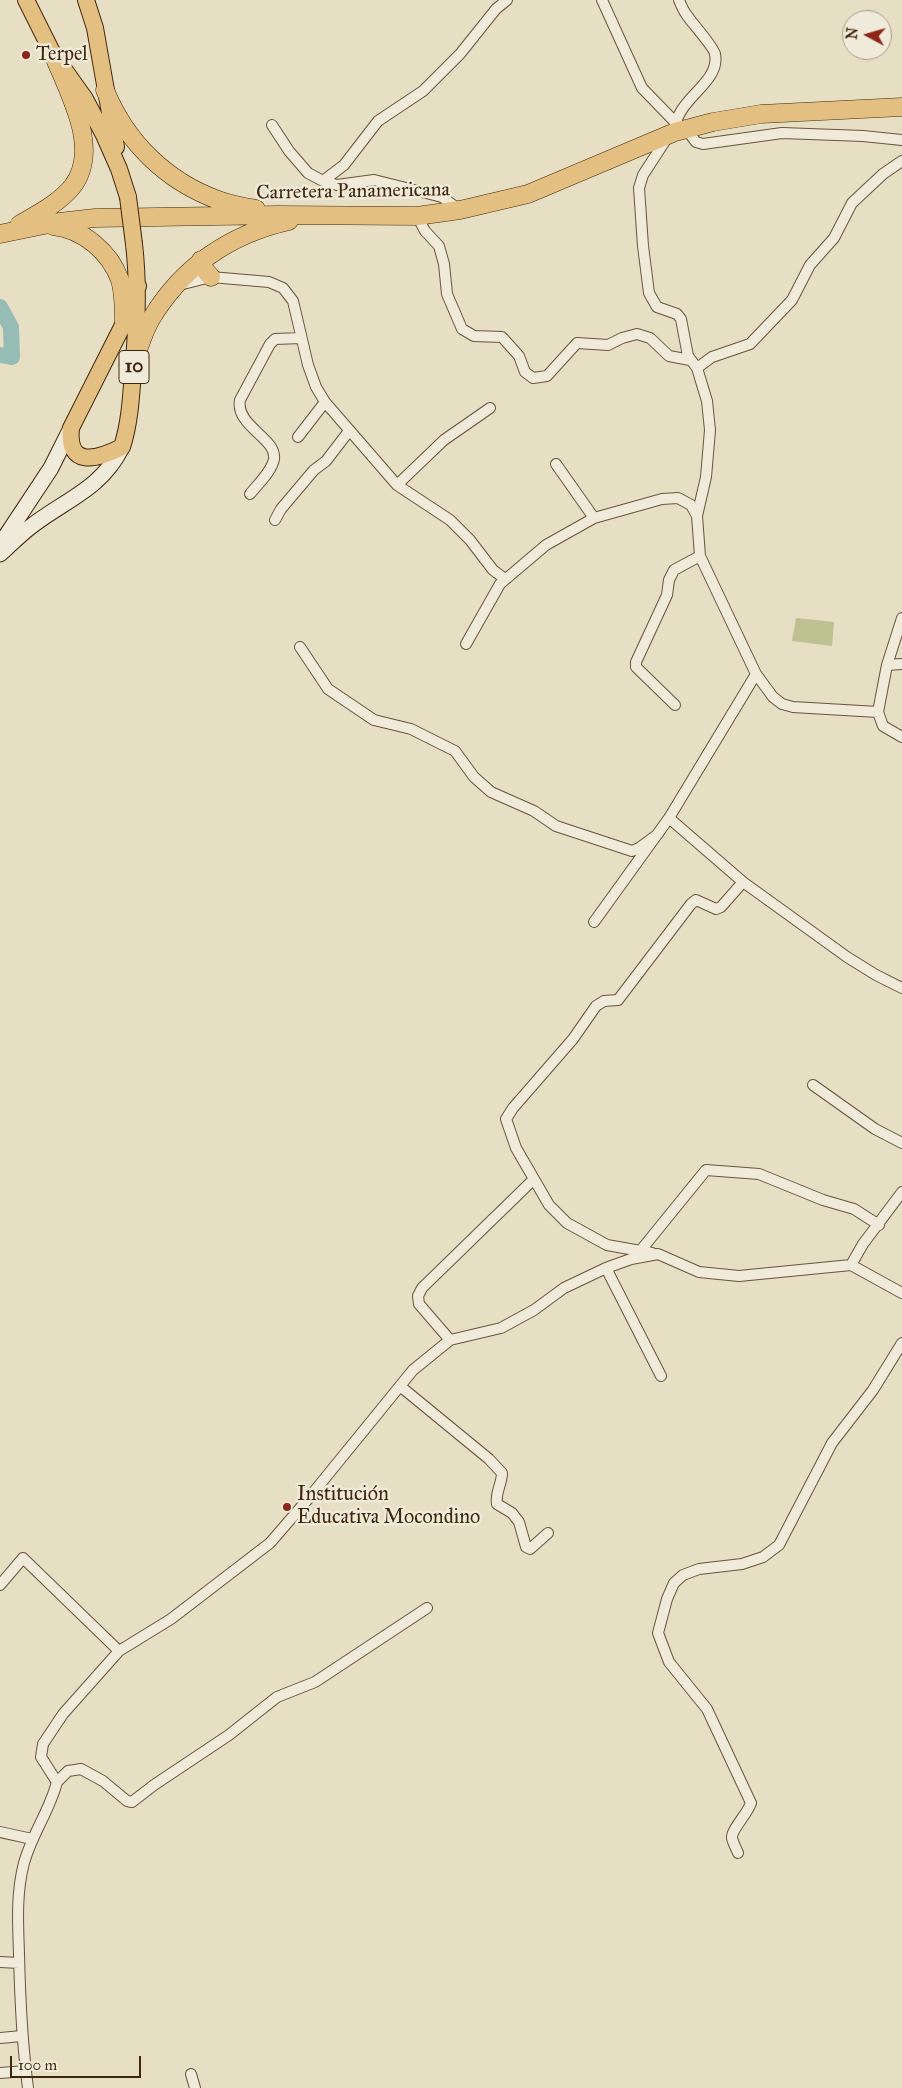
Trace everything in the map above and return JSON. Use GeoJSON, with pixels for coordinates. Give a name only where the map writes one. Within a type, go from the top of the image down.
{"type":"FeatureCollection","features":[{"type":"Feature","properties":{"kind":"highway"},"geometry":{"type":"LineString","coordinates":[[4,233],[59,200],[72,187],[80,175],[84,156],[79,116],[54,54]]}},
{"type":"Feature","properties":{"kind":"highway"},"geometry":{"type":"LineString","coordinates":[[105,90],[125,130],[144,153],[167,173],[192,189],[220,201],[278,215]]}},
{"type":"Feature","properties":{"kind":"highway","name":"Carretera Panamericana"},"geometry":{"type":"LineString","coordinates":[[4,233],[43,225],[95,218],[278,215],[417,216],[460,210],[528,194],[676,130],[760,114],[902,107]]}},
{"type":"Feature","properties":{"kind":"highway"},"geometry":{"type":"LineString","coordinates":[[134,358],[150,320],[173,286],[201,260],[226,244],[252,231],[315,216]]}},
{"type":"Feature","properties":{"kind":"highway"},"geometry":{"type":"LineString","coordinates":[[43,225],[60,227],[76,232],[95,244],[110,260],[120,280],[124,302],[124,323]]}},
{"type":"Feature","properties":{"kind":"highway"},"geometry":{"type":"LineString","coordinates":[[201,260],[204,269],[211,277]]}},
{"type":"Feature","properties":{"kind":"main road","name":"10"},"geometry":{"type":"LineString","coordinates":[[86,0],[95,28],[119,169]]}},
{"type":"Feature","properties":{"kind":"main road","name":"10"},"geometry":{"type":"LineString","coordinates":[[0,554],[29,528],[84,492],[100,479],[115,462],[129,426],[134,358],[138,286],[128,197],[119,169],[104,135],[85,99],[54,54],[31,4]]}},
{"type":"Feature","properties":{"kind":"main road","name":"10"},"geometry":{"type":"LineString","coordinates":[[0,545],[51,468],[124,323],[138,286]]}},
{"type":"Feature","properties":{"kind":"main road"},"geometry":{"type":"LineString","coordinates":[[71,428],[70,441],[74,451],[83,458],[96,458],[122,447]]}},
{"type":"Feature","properties":{"kind":"street"},"geometry":{"type":"LineString","coordinates":[[323,181],[344,165],[378,121],[423,92],[460,54],[496,9],[507,0]]}},
{"type":"Feature","properties":{"kind":"street"},"geometry":{"type":"LineString","coordinates":[[602,0],[642,88],[676,130],[696,142],[703,144],[782,133],[864,136],[902,140]]}},
{"type":"Feature","properties":{"kind":"street"},"geometry":{"type":"LineString","coordinates":[[679,0],[684,13],[715,52],[715,65],[710,76],[685,104],[676,130],[643,175],[639,188],[643,246],[649,293],[657,307],[677,314],[681,319],[688,356],[694,364],[707,402],[710,430],[706,477],[697,516],[700,556],[756,674],[773,697],[782,704],[793,706],[878,712]]}},
{"type":"Feature","properties":{"kind":"street"},"geometry":{"type":"LineString","coordinates":[[272,125],[289,151],[308,173],[323,181],[337,185],[374,180],[442,197],[460,210]]}},
{"type":"Feature","properties":{"kind":"street"},"geometry":{"type":"LineString","coordinates":[[417,216],[425,231],[439,246],[444,264],[447,294],[462,329],[474,336],[502,337],[519,356],[525,372],[533,378],[547,376],[577,343],[608,344],[637,334],[650,338],[669,356],[694,364],[750,344],[792,300],[810,265],[834,238],[852,203],[883,174],[902,162]]}},
{"type":"Feature","properties":{"kind":"street"},"geometry":{"type":"LineString","coordinates":[[173,286],[211,277],[268,282],[283,288],[293,301],[301,338],[316,387],[325,402],[397,486],[450,520],[504,579]]}},
{"type":"Feature","properties":{"kind":"street"},"geometry":{"type":"LineString","coordinates":[[250,494],[272,466],[275,457],[271,447],[242,416],[238,409],[240,400],[270,344],[275,339],[301,338]]}},
{"type":"Feature","properties":{"kind":"street"},"geometry":{"type":"LineString","coordinates":[[298,437],[325,402]]}},
{"type":"Feature","properties":{"kind":"street"},"geometry":{"type":"LineString","coordinates":[[397,486],[444,440],[490,408]]}},
{"type":"Feature","properties":{"kind":"street"},"geometry":{"type":"LineString","coordinates":[[275,520],[286,503],[314,470],[326,460],[349,431]]}},
{"type":"Feature","properties":{"kind":"street"},"geometry":{"type":"LineString","coordinates":[[556,464],[594,518]]}},
{"type":"Feature","properties":{"kind":"street"},"geometry":{"type":"LineString","coordinates":[[466,644],[504,579],[546,545],[594,518],[662,499],[678,498],[691,505],[697,516]]}},
{"type":"Feature","properties":{"kind":"street"},"geometry":{"type":"LineString","coordinates":[[675,705],[636,667],[636,662],[667,595],[669,580],[674,570],[700,556]]}},
{"type":"Feature","properties":{"kind":"street"},"geometry":{"type":"LineString","coordinates":[[902,618],[887,665],[878,712],[883,726],[902,737]]}},
{"type":"Feature","properties":{"kind":"street"},"geometry":{"type":"LineString","coordinates":[[300,647],[328,689],[374,720],[411,729],[455,751],[474,777],[491,792],[534,811],[556,826],[632,851],[658,834]]}},
{"type":"Feature","properties":{"kind":"street"},"geometry":{"type":"LineString","coordinates":[[887,665],[902,664]]}},
{"type":"Feature","properties":{"kind":"street"},"geometry":{"type":"LineString","coordinates":[[594,922],[669,818],[756,674]]}},
{"type":"Feature","properties":{"kind":"street"},"geometry":{"type":"LineString","coordinates":[[669,818],[743,882],[848,957],[876,975],[902,988]]}},
{"type":"Feature","properties":{"kind":"street"},"geometry":{"type":"LineString","coordinates":[[743,882],[721,908],[716,910],[696,900],[691,904],[618,1000],[604,1001],[596,1006],[574,1039],[512,1108],[506,1119],[509,1130],[516,1148],[549,1205],[567,1223],[607,1246],[658,1254],[699,1272],[739,1276],[852,1265],[902,1293]]}},
{"type":"Feature","properties":{"kind":"street"},"geometry":{"type":"LineString","coordinates":[[813,1085],[875,1129],[902,1143]]}},
{"type":"Feature","properties":{"kind":"street"},"geometry":{"type":"LineString","coordinates":[[641,1250],[706,1170],[759,1174],[823,1200],[854,1210],[879,1225]]}},
{"type":"Feature","properties":{"kind":"street"},"geometry":{"type":"LineString","coordinates":[[450,1340],[419,1304],[418,1296],[422,1288],[534,1179]]}},
{"type":"Feature","properties":{"kind":"street"},"geometry":{"type":"LineString","coordinates":[[852,1265],[863,1244],[902,1192]]}},
{"type":"Feature","properties":{"kind":"street"},"geometry":{"type":"LineString","coordinates":[[57,1782],[41,1757],[43,1744],[63,1714],[119,1652],[171,1619],[270,1543],[413,1370],[450,1340],[501,1328],[534,1310],[564,1288],[606,1268],[630,1259],[658,1254]]}},
{"type":"Feature","properties":{"kind":"street"},"geometry":{"type":"LineString","coordinates":[[606,1268],[661,1376]]}},
{"type":"Feature","properties":{"kind":"street"},"geometry":{"type":"LineString","coordinates":[[738,1853],[732,1833],[749,1810],[751,1803],[707,1709],[669,1662],[658,1633],[667,1599],[674,1583],[683,1575],[699,1569],[742,1564],[763,1557],[779,1545],[832,1443],[873,1390],[902,1343]]}},
{"type":"Feature","properties":{"kind":"street"},"geometry":{"type":"LineString","coordinates":[[400,1386],[489,1459],[502,1473],[502,1480],[496,1497],[498,1504],[512,1513],[519,1522],[526,1547],[530,1549],[534,1547],[548,1533]]}},
{"type":"Feature","properties":{"kind":"street"},"geometry":{"type":"LineString","coordinates":[[0,1585],[23,1558],[119,1652]]}},
{"type":"Feature","properties":{"kind":"street"},"geometry":{"type":"LineString","coordinates":[[28,2088],[22,2036],[18,1903],[24,1865],[32,1838],[57,1782],[68,1771],[81,1769],[104,1781],[127,1801],[132,1802],[228,1735],[277,1697],[315,1682],[427,1608]]}},
{"type":"Feature","properties":{"kind":"street"},"geometry":{"type":"LineString","coordinates":[[0,1832],[32,1838]]}},
{"type":"Feature","properties":{"kind":"street"},"geometry":{"type":"LineString","coordinates":[[0,1962],[19,1963]]}},
{"type":"Feature","properties":{"kind":"street"},"geometry":{"type":"LineString","coordinates":[[0,2038],[22,2036]]}},
{"type":"Feature","properties":{"kind":"street"},"geometry":{"type":"LineString","coordinates":[[0,2073],[26,2071]]}},
{"type":"Feature","properties":{"kind":"street"},"geometry":{"type":"LineString","coordinates":[[190,2074],[195,2088]]}},
{"type":"Feature","properties":{"kind":"green space"},"geometry":{"type":"Polygon","coordinates":[[[796,618],[834,622],[832,646],[792,641],[796,618]]]}},
{"type":"Feature","properties":{"kind":"waterway"},"geometry":{"type":"LineString","coordinates":[[0,307],[11,327],[12,357],[0,355]]}},
{"type":"Feature","properties":{"kind":"place","name":"Terpel"},"geometry":{"type":"Point","coordinates":[26,55]}},
{"type":"Feature","properties":{"kind":"place","name":"Institución Educativa Mocondino"},"geometry":{"type":"Point","coordinates":[287,1507]}}]}
